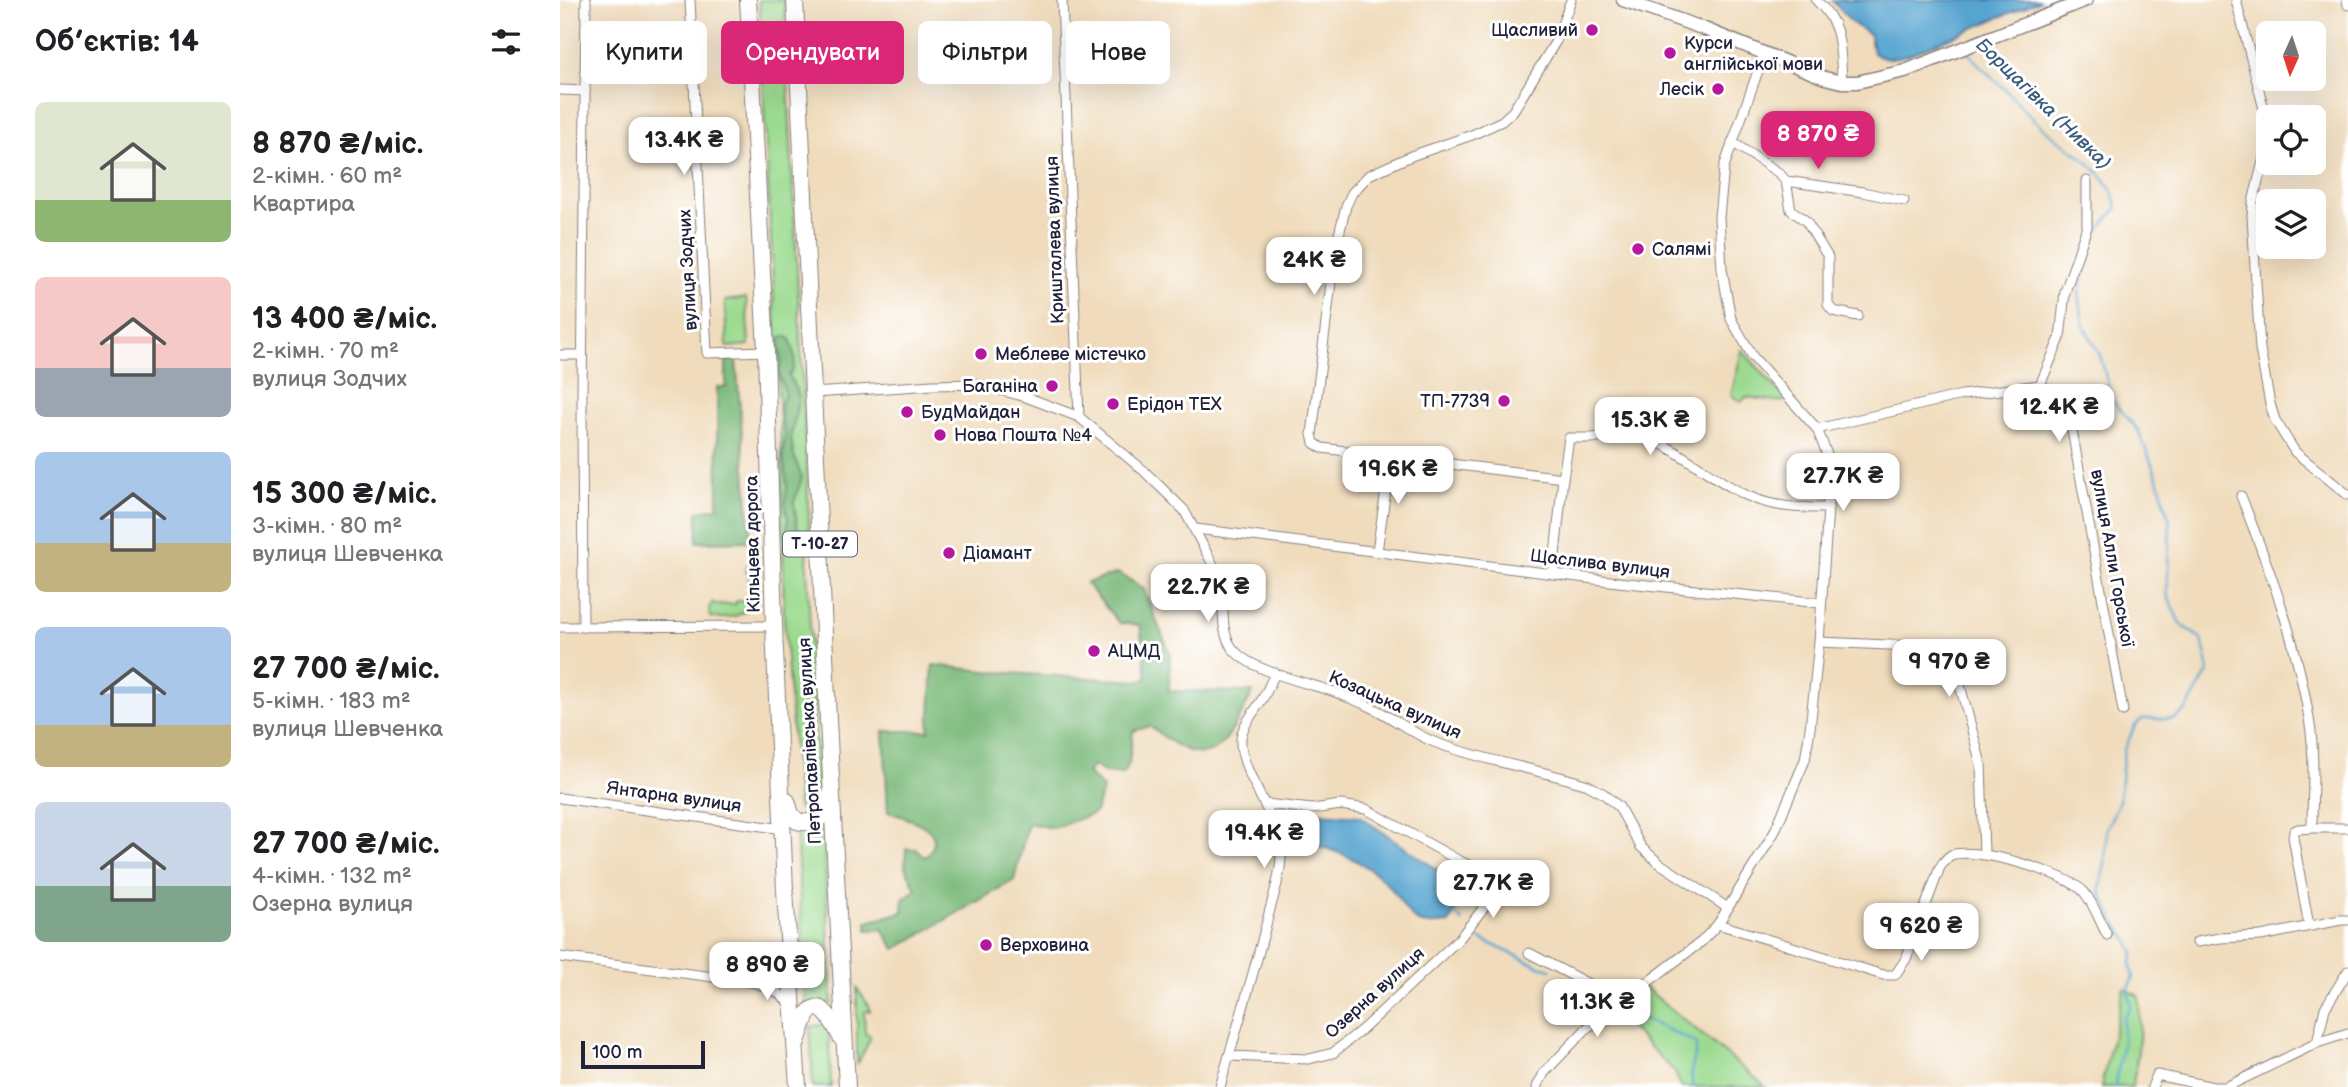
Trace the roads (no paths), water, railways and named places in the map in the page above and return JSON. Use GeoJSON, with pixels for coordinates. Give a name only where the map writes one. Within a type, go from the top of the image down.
{"type":"FeatureCollection","features":[{"type":"Feature","properties":{"kind":"highway","name":"Кільцева дорога"},"geometry":{"type":"LineString","coordinates":[[748,0],[766,351],[774,626],[788,949],[798,1087]]}},
{"type":"Feature","properties":{"kind":"highway","name":"Петропавлівська вулиця"},"geometry":{"type":"LineString","coordinates":[[795,0],[847,1087]]}},
{"type":"Feature","properties":{"kind":"highway"},"geometry":{"type":"LineString","coordinates":[[782,785],[791,814],[797,821],[813,823],[827,811],[831,781]]}},
{"type":"Feature","properties":{"kind":"highway"},"geometry":{"type":"LineString","coordinates":[[795,1049],[807,1014],[818,1009],[829,1015],[845,1044]]}},
{"type":"Feature","properties":{"kind":"main road"},"geometry":{"type":"LineString","coordinates":[[1623,0],[1702,28],[1825,78],[1842,82],[1873,80],[1949,55],[2086,0]]}},
{"type":"Feature","properties":{"kind":"street"},"geometry":{"type":"LineString","coordinates":[[583,627],[582,355],[586,0]]}},
{"type":"Feature","properties":{"kind":"street","name":"вулиця Зодчих"},"geometry":{"type":"LineString","coordinates":[[690,0],[707,353],[766,351]]}},
{"type":"Feature","properties":{"kind":"street","name":"Кришталева вулиця"},"geometry":{"type":"LineString","coordinates":[[1062,0],[1079,417]]}},
{"type":"Feature","properties":{"kind":"street"},"geometry":{"type":"LineString","coordinates":[[1563,478],[1322,448],[1314,443],[1312,434],[1335,251],[1346,206],[1352,193],[1369,176],[1411,156],[1472,135],[1502,121],[1513,111],[1556,41],[1571,0]]}},
{"type":"Feature","properties":{"kind":"street"},"geometry":{"type":"LineString","coordinates":[[1816,0],[1829,12],[1836,26],[1842,82]]}},
{"type":"Feature","properties":{"kind":"street"},"geometry":{"type":"LineString","coordinates":[[2236,0],[2267,121],[2265,153],[2252,216],[2260,349],[2270,404],[2275,420],[2295,453],[2348,495]]}},
{"type":"Feature","properties":{"kind":"street"},"geometry":{"type":"LineString","coordinates":[[1537,1087],[1544,1073],[1560,1054],[1587,1028],[1701,942],[1717,924],[1774,833],[1805,760],[1819,642],[1828,508],[1828,457],[1817,429],[1753,357],[1731,319],[1723,269],[1719,217],[1724,167],[1764,54]]}},
{"type":"Feature","properties":{"kind":"street"},"geometry":{"type":"LineString","coordinates":[[560,90],[585,91]]}},
{"type":"Feature","properties":{"kind":"street"},"geometry":{"type":"LineString","coordinates":[[1732,142],[1779,173],[1786,181],[1791,210],[1806,221],[1828,257],[1828,305],[1833,311],[1858,316]]}},
{"type":"Feature","properties":{"kind":"street"},"geometry":{"type":"LineString","coordinates":[[1786,181],[1904,201]]}},
{"type":"Feature","properties":{"kind":"street"},"geometry":{"type":"LineString","coordinates":[[1817,429],[1962,395],[2040,386],[2060,338],[2065,292],[2087,227],[2087,181]]}},
{"type":"Feature","properties":{"kind":"street"},"geometry":{"type":"LineString","coordinates":[[560,355],[582,355]]}},
{"type":"Feature","properties":{"kind":"street"},"geometry":{"type":"LineString","coordinates":[[813,393],[978,384],[1026,397],[1079,417]]}},
{"type":"Feature","properties":{"kind":"street","name":"вулиця Алли Горської"},"geometry":{"type":"LineString","coordinates":[[2040,386],[2067,403],[2123,711]]}},
{"type":"Feature","properties":{"kind":"street","name":"Козацька вулиця"},"geometry":{"type":"LineString","coordinates":[[1079,417],[1127,456],[1184,510],[1223,587],[1223,628],[1235,652],[1249,662],[1275,673],[1370,707],[1400,726],[1440,744],[1470,755],[1588,785],[1619,807],[1641,847],[1659,863],[1728,908]]}},
{"type":"Feature","properties":{"kind":"street"},"geometry":{"type":"LineString","coordinates":[[1553,574],[1569,438],[1632,433],[1668,449],[1747,496],[1791,508],[1828,508]]}},
{"type":"Feature","properties":{"kind":"street"},"geometry":{"type":"LineString","coordinates":[[1377,551],[1391,456]]}},
{"type":"Feature","properties":{"kind":"street"},"geometry":{"type":"LineString","coordinates":[[2241,496],[2275,582],[2305,693],[2313,759],[2312,828]]}},
{"type":"Feature","properties":{"kind":"street","name":"Щаслива вулиця"},"geometry":{"type":"LineString","coordinates":[[1195,528],[1553,574],[1821,603]]}},
{"type":"Feature","properties":{"kind":"street"},"geometry":{"type":"LineString","coordinates":[[560,627],[774,626]]}},
{"type":"Feature","properties":{"kind":"street"},"geometry":{"type":"LineString","coordinates":[[1819,642],[1936,647],[1949,653],[1963,693],[1981,764],[1984,854]]}},
{"type":"Feature","properties":{"kind":"street"},"geometry":{"type":"LineString","coordinates":[[1220,1087],[1255,970],[1279,870],[1281,853],[1278,838],[1241,745],[1242,733],[1275,673]]}},
{"type":"Feature","properties":{"kind":"street","name":"Янтарна вулиця"},"geometry":{"type":"LineString","coordinates":[[560,798],[783,829]]}},
{"type":"Feature","properties":{"kind":"street","name":"Озерна вулиця"},"geometry":{"type":"LineString","coordinates":[[1229,1056],[1309,1059],[1333,1053],[1364,1028],[1459,939],[1504,882],[1366,809],[1341,805],[1312,809],[1266,804]]}},
{"type":"Feature","properties":{"kind":"street"},"geometry":{"type":"LineString","coordinates":[[2309,926],[2292,837],[2294,831],[2348,828]]}},
{"type":"Feature","properties":{"kind":"street"},"geometry":{"type":"LineString","coordinates":[[1717,924],[1883,975],[1895,975],[1906,959],[1945,859],[1951,855],[1984,854],[2032,866],[2074,885],[2083,891],[2107,935]]}},
{"type":"Feature","properties":{"kind":"street"},"geometry":{"type":"LineString","coordinates":[[2197,942],[2261,936],[2348,920]]}},
{"type":"Feature","properties":{"kind":"street"},"geometry":{"type":"LineString","coordinates":[[752,982],[788,949]]}},
{"type":"Feature","properties":{"kind":"street"},"geometry":{"type":"LineString","coordinates":[[1529,953],[1621,1001]]}},
{"type":"Feature","properties":{"kind":"street"},"geometry":{"type":"LineString","coordinates":[[560,957],[752,982],[774,989],[783,995],[792,1008]]}},
{"type":"Feature","properties":{"kind":"street"},"geometry":{"type":"LineString","coordinates":[[2317,1042],[2325,1008],[2348,971]]}},
{"type":"Feature","properties":{"kind":"street"},"geometry":{"type":"LineString","coordinates":[[2152,1087],[2157,1075],[2213,1087],[2226,1087],[2317,1042],[2348,1034]]}},
{"type":"Feature","properties":{"kind":"water"},"geometry":{"type":"Polygon","coordinates":[[[1832,0],[2041,0],[1908,55],[1890,58],[1873,53],[1870,35],[1851,22],[1832,0]]]}},
{"type":"Feature","properties":{"kind":"water"},"geometry":{"type":"Polygon","coordinates":[[[1321,813],[1359,816],[1454,881],[1464,896],[1449,923],[1429,924],[1417,921],[1390,887],[1372,870],[1340,853],[1304,843],[1297,827],[1306,819],[1321,813]]]}},
{"type":"Feature","properties":{"kind":"waterway","name":"Борщагівка (Нивка)"},"geometry":{"type":"LineString","coordinates":[[1967,51],[2036,122],[2087,161],[2114,195],[2117,208],[2097,232],[2079,293],[2083,324],[2100,355],[2112,400],[2138,430],[2159,482],[2170,522],[2167,594],[2179,622],[2202,640],[2209,670],[2186,710],[2175,719],[2142,719],[2135,726],[2124,750],[2119,801],[2107,828],[2100,891],[2134,953],[2131,965],[2134,977],[2128,990],[2131,1006],[2123,1018],[2123,1043],[2115,1087]]}},
{"type":"Feature","properties":{"kind":"waterway"},"geometry":{"type":"LineString","coordinates":[[1278,820],[1302,826]]}},
{"type":"Feature","properties":{"kind":"waterway"},"geometry":{"type":"LineString","coordinates":[[1453,911],[1462,921]]}},
{"type":"Feature","properties":{"kind":"waterway"},"geometry":{"type":"LineString","coordinates":[[1480,939],[1551,969]]}},
{"type":"Feature","properties":{"kind":"waterway"},"geometry":{"type":"LineString","coordinates":[[1585,987],[1607,998]]}},
{"type":"Feature","properties":{"kind":"waterway"},"geometry":{"type":"LineString","coordinates":[[1629,1012],[1696,1043],[1691,1075],[1694,1087]]}},
{"type":"Feature","properties":{"kind":"place","name":"Щасливий"},"geometry":{"type":"Point","coordinates":[1592,30]}},
{"type":"Feature","properties":{"kind":"place","name":"Курси англійської мови"},"geometry":{"type":"Point","coordinates":[1670,53]}},
{"type":"Feature","properties":{"kind":"place","name":"Лесік"},"geometry":{"type":"Point","coordinates":[1718,89]}},
{"type":"Feature","properties":{"kind":"place","name":"Салямі"},"geometry":{"type":"Point","coordinates":[1638,249]}},
{"type":"Feature","properties":{"kind":"place","name":"Меблеве містечко"},"geometry":{"type":"Point","coordinates":[981,354]}},
{"type":"Feature","properties":{"kind":"place","name":"Баганіна"},"geometry":{"type":"Point","coordinates":[1052,386]}},
{"type":"Feature","properties":{"kind":"place","name":"ТП-7739"},"geometry":{"type":"Point","coordinates":[1504,401]}},
{"type":"Feature","properties":{"kind":"place","name":"Ерідон ТЕХ"},"geometry":{"type":"Point","coordinates":[1113,404]}},
{"type":"Feature","properties":{"kind":"place","name":"БудМайдан"},"geometry":{"type":"Point","coordinates":[907,412]}},
{"type":"Feature","properties":{"kind":"place","name":"Нова Пошта №4"},"geometry":{"type":"Point","coordinates":[940,435]}},
{"type":"Feature","properties":{"kind":"place","name":"Діамант"},"geometry":{"type":"Point","coordinates":[949,553]}},
{"type":"Feature","properties":{"kind":"place","name":"АЦМД"},"geometry":{"type":"Point","coordinates":[1094,651]}},
{"type":"Feature","properties":{"kind":"place","name":"Верховина"},"geometry":{"type":"Point","coordinates":[986,945]}}]}
